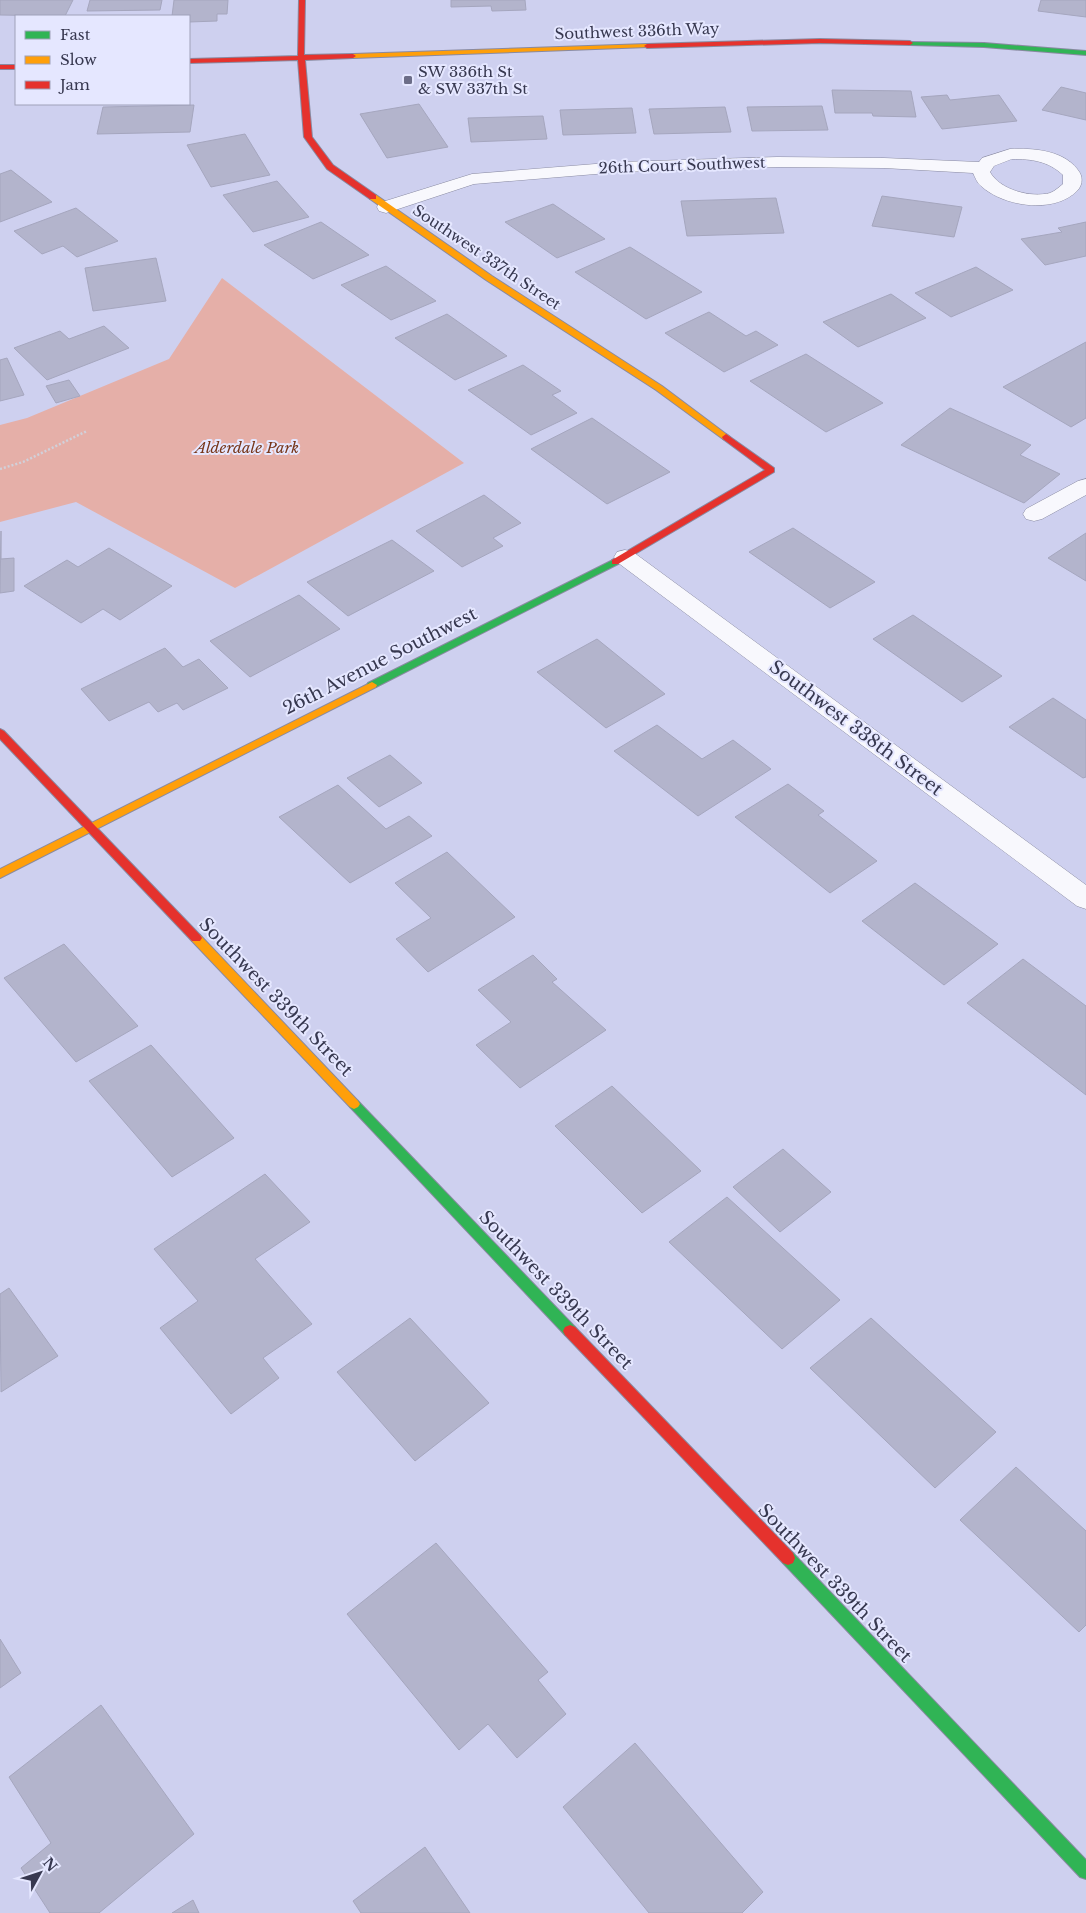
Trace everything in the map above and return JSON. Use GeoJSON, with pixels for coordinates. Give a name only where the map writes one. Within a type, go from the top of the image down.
{"type":"FeatureCollection","features":[{"type":"Feature","properties":{"kind":"street","name":"Southwest 337th Street"},"geometry":{"type":"LineString","coordinates":[[302,0],[302,57],[308,137],[330,167],[489,278],[659,388],[770,470]]}},
{"type":"Feature","properties":{"kind":"street","name":"Southwest 336th Way"},"geometry":{"type":"LineString","coordinates":[[190,61],[820,41],[975,44],[1086,53]]}},
{"type":"Feature","properties":{"kind":"street"},"geometry":{"type":"LineString","coordinates":[[0,67],[15,66]]}},
{"type":"Feature","properties":{"kind":"street","name":"26th Court Southwest"},"geometry":{"type":"LineString","coordinates":[[386,207],[472,179],[620,166],[778,162],[884,163],[982,168]]}},
{"type":"Feature","properties":{"kind":"street","name":"26th Avenue Southwest"},"geometry":{"type":"LineString","coordinates":[[0,874],[89,827],[625,557],[770,470]]}},
{"type":"Feature","properties":{"kind":"street"},"geometry":{"type":"LineString","coordinates":[[1034,514],[1086,486]]}},
{"type":"Feature","properties":{"kind":"street","name":"Southwest 338th Street"},"geometry":{"type":"LineString","coordinates":[[625,557],[1086,899]]}},
{"type":"Feature","properties":{"kind":"street","name":"Southwest 339th Street"},"geometry":{"type":"LineString","coordinates":[[0,733],[1086,1871]]}},
{"type":"Feature","properties":{"kind":"path"},"geometry":{"type":"LineString","coordinates":[[0,469],[23,462],[87,431]]}},
{"type":"Feature","properties":{"kind":"green space","name":"Alderdale Park"},"geometry":{"type":"Polygon","coordinates":[[[222,278],[464,463],[235,588],[76,502],[0,522],[0,425],[27,418],[169,359],[222,278]]]}},
{"type":"Feature","properties":{"kind":"building"},"geometry":{"type":"Polygon","coordinates":[[[0,0],[73,0],[66,15],[0,15],[0,0]]]}},
{"type":"Feature","properties":{"kind":"building"},"geometry":{"type":"Polygon","coordinates":[[[90,0],[162,0],[160,10],[87,11],[90,0]]]}},
{"type":"Feature","properties":{"kind":"building"},"geometry":{"type":"Polygon","coordinates":[[[174,0],[228,0],[227,14],[217,14],[217,21],[190,22],[190,15],[172,15],[174,0]]]}},
{"type":"Feature","properties":{"kind":"building"},"geometry":{"type":"Polygon","coordinates":[[[451,0],[525,0],[526,10],[492,11],[491,6],[451,7],[451,0]]]}},
{"type":"Feature","properties":{"kind":"building"},"geometry":{"type":"Polygon","coordinates":[[[1041,0],[1086,0],[1086,17],[1038,11],[1041,0]]]}},
{"type":"Feature","properties":{"kind":"building"},"geometry":{"type":"Polygon","coordinates":[[[1061,87],[1086,93],[1086,120],[1042,110],[1061,87]]]}},
{"type":"Feature","properties":{"kind":"building"},"geometry":{"type":"Polygon","coordinates":[[[832,90],[911,91],[916,117],[873,116],[872,113],[835,113],[832,90]]]}},
{"type":"Feature","properties":{"kind":"building"},"geometry":{"type":"Polygon","coordinates":[[[947,95],[950,100],[999,95],[1017,121],[942,129],[921,97],[947,95]]]}},
{"type":"Feature","properties":{"kind":"building"},"geometry":{"type":"Polygon","coordinates":[[[419,104],[448,147],[387,158],[360,114],[419,104]]]}},
{"type":"Feature","properties":{"kind":"building"},"geometry":{"type":"Polygon","coordinates":[[[194,105],[190,132],[97,134],[103,107],[194,105]]]}},
{"type":"Feature","properties":{"kind":"building"},"geometry":{"type":"Polygon","coordinates":[[[822,106],[828,130],[752,131],[747,107],[822,106]]]}},
{"type":"Feature","properties":{"kind":"building"},"geometry":{"type":"Polygon","coordinates":[[[725,107],[731,132],[654,134],[649,109],[725,107]]]}},
{"type":"Feature","properties":{"kind":"building"},"geometry":{"type":"Polygon","coordinates":[[[632,108],[636,133],[563,135],[560,110],[632,108]]]}},
{"type":"Feature","properties":{"kind":"building"},"geometry":{"type":"Polygon","coordinates":[[[543,116],[547,139],[471,142],[468,118],[543,116]]]}},
{"type":"Feature","properties":{"kind":"building"},"geometry":{"type":"Polygon","coordinates":[[[245,134],[270,175],[211,187],[187,145],[245,134]]]}},
{"type":"Feature","properties":{"kind":"building"},"geometry":{"type":"Polygon","coordinates":[[[11,170],[52,202],[0,222],[0,174],[11,170]]]}},
{"type":"Feature","properties":{"kind":"building"},"geometry":{"type":"Polygon","coordinates":[[[277,181],[309,217],[253,232],[223,195],[277,181]]]}},
{"type":"Feature","properties":{"kind":"building"},"geometry":{"type":"Polygon","coordinates":[[[882,196],[962,207],[954,237],[872,226],[882,196]]]}},
{"type":"Feature","properties":{"kind":"building"},"geometry":{"type":"Polygon","coordinates":[[[776,198],[784,233],[687,236],[681,201],[776,198]]]}},
{"type":"Feature","properties":{"kind":"building"},"geometry":{"type":"Polygon","coordinates":[[[553,204],[605,239],[557,258],[505,222],[553,204]]]}},
{"type":"Feature","properties":{"kind":"building"},"geometry":{"type":"Polygon","coordinates":[[[76,208],[118,241],[77,257],[63,246],[42,254],[14,231],[76,208]]]}},
{"type":"Feature","properties":{"kind":"building"},"geometry":{"type":"Polygon","coordinates":[[[321,222],[369,255],[313,279],[264,245],[321,222]]]}},
{"type":"Feature","properties":{"kind":"building"},"geometry":{"type":"Polygon","coordinates":[[[1086,222],[1086,256],[1045,265],[1021,239],[1062,232],[1058,228],[1086,222]]]}},
{"type":"Feature","properties":{"kind":"building"},"geometry":{"type":"Polygon","coordinates":[[[630,247],[702,292],[646,319],[575,272],[630,247]]]}},
{"type":"Feature","properties":{"kind":"building"},"geometry":{"type":"Polygon","coordinates":[[[156,258],[166,301],[93,311],[85,268],[156,258]]]}},
{"type":"Feature","properties":{"kind":"building"},"geometry":{"type":"Polygon","coordinates":[[[386,266],[436,301],[391,320],[341,285],[386,266]]]}},
{"type":"Feature","properties":{"kind":"building"},"geometry":{"type":"Polygon","coordinates":[[[976,267],[1013,290],[951,317],[915,293],[976,267]]]}},
{"type":"Feature","properties":{"kind":"building"},"geometry":{"type":"Polygon","coordinates":[[[891,294],[926,318],[858,347],[823,322],[891,294]]]}},
{"type":"Feature","properties":{"kind":"building"},"geometry":{"type":"Polygon","coordinates":[[[709,312],[746,336],[756,331],[778,345],[724,372],[665,333],[709,312]]]}},
{"type":"Feature","properties":{"kind":"building"},"geometry":{"type":"Polygon","coordinates":[[[447,314],[507,356],[455,380],[395,338],[447,314]]]}},
{"type":"Feature","properties":{"kind":"building"},"geometry":{"type":"Polygon","coordinates":[[[104,326],[129,348],[47,380],[14,348],[60,331],[69,339],[104,326]]]}},
{"type":"Feature","properties":{"kind":"building"},"geometry":{"type":"Polygon","coordinates":[[[1086,342],[1086,418],[1071,427],[1003,387],[1086,342]]]}},
{"type":"Feature","properties":{"kind":"building"},"geometry":{"type":"Polygon","coordinates":[[[806,354],[883,403],[826,432],[750,381],[806,354]]]}},
{"type":"Feature","properties":{"kind":"building"},"geometry":{"type":"Polygon","coordinates":[[[7,358],[24,395],[0,401],[0,360],[7,358]]]}},
{"type":"Feature","properties":{"kind":"building"},"geometry":{"type":"Polygon","coordinates":[[[523,365],[561,391],[552,395],[577,413],[531,435],[468,390],[523,365]]]}},
{"type":"Feature","properties":{"kind":"building"},"geometry":{"type":"Polygon","coordinates":[[[69,380],[80,396],[56,403],[46,386],[69,380]]]}},
{"type":"Feature","properties":{"kind":"building"},"geometry":{"type":"Polygon","coordinates":[[[950,408],[1031,445],[1020,455],[1060,474],[1024,503],[901,445],[950,408]]]}},
{"type":"Feature","properties":{"kind":"building"},"geometry":{"type":"Polygon","coordinates":[[[592,418],[670,472],[607,504],[531,449],[592,418]]]}},
{"type":"Feature","properties":{"kind":"building"},"geometry":{"type":"Polygon","coordinates":[[[484,495],[521,523],[493,538],[503,546],[462,567],[416,531],[484,495]]]}},
{"type":"Feature","properties":{"kind":"building"},"geometry":{"type":"Polygon","coordinates":[[[793,528],[875,582],[830,608],[749,552],[793,528]]]}},
{"type":"Feature","properties":{"kind":"building"},"geometry":{"type":"Polygon","coordinates":[[[1,531],[1,559],[14,558],[14,591],[0,593],[1,531]]]}},
{"type":"Feature","properties":{"kind":"building"},"geometry":{"type":"Polygon","coordinates":[[[1086,533],[1086,581],[1048,558],[1086,533]]]}},
{"type":"Feature","properties":{"kind":"building"},"geometry":{"type":"Polygon","coordinates":[[[392,540],[434,571],[348,616],[307,582],[392,540]]]}},
{"type":"Feature","properties":{"kind":"building"},"geometry":{"type":"Polygon","coordinates":[[[109,548],[172,586],[120,620],[103,609],[81,623],[24,586],[67,560],[78,567],[109,548]]]}},
{"type":"Feature","properties":{"kind":"building"},"geometry":{"type":"Polygon","coordinates":[[[299,595],[340,629],[250,677],[210,641],[299,595]]]}},
{"type":"Feature","properties":{"kind":"building"},"geometry":{"type":"Polygon","coordinates":[[[913,615],[1002,676],[962,702],[873,639],[913,615]]]}},
{"type":"Feature","properties":{"kind":"building"},"geometry":{"type":"Polygon","coordinates":[[[597,639],[665,694],[606,728],[537,672],[597,639]]]}},
{"type":"Feature","properties":{"kind":"building"},"geometry":{"type":"Polygon","coordinates":[[[165,648],[183,667],[199,659],[228,688],[183,710],[177,703],[158,712],[149,702],[109,721],[81,689],[165,648]]]}},
{"type":"Feature","properties":{"kind":"building"},"geometry":{"type":"Polygon","coordinates":[[[1053,698],[1086,720],[1086,777],[1083,778],[1009,727],[1053,698]]]}},
{"type":"Feature","properties":{"kind":"building"},"geometry":{"type":"Polygon","coordinates":[[[657,725],[702,759],[733,740],[771,769],[698,816],[614,751],[657,725]]]}},
{"type":"Feature","properties":{"kind":"building"},"geometry":{"type":"Polygon","coordinates":[[[390,755],[422,783],[379,807],[347,778],[390,755]]]}},
{"type":"Feature","properties":{"kind":"building"},"geometry":{"type":"Polygon","coordinates":[[[788,784],[824,811],[818,815],[877,861],[830,893],[735,817],[788,784]]]}},
{"type":"Feature","properties":{"kind":"building"},"geometry":{"type":"Polygon","coordinates":[[[338,785],[386,829],[409,816],[432,836],[350,883],[279,817],[338,785]]]}},
{"type":"Feature","properties":{"kind":"building"},"geometry":{"type":"Polygon","coordinates":[[[447,852],[515,917],[428,972],[396,939],[431,918],[395,883],[447,852]]]}},
{"type":"Feature","properties":{"kind":"building"},"geometry":{"type":"Polygon","coordinates":[[[915,883],[998,944],[944,985],[862,921],[915,883]]]}},
{"type":"Feature","properties":{"kind":"building"},"geometry":{"type":"Polygon","coordinates":[[[64,944],[138,1026],[76,1062],[4,978],[64,944]]]}},
{"type":"Feature","properties":{"kind":"building"},"geometry":{"type":"Polygon","coordinates":[[[533,955],[557,979],[552,982],[606,1030],[520,1088],[476,1045],[511,1022],[478,990],[533,955]]]}},
{"type":"Feature","properties":{"kind":"building"},"geometry":{"type":"Polygon","coordinates":[[[1023,959],[1086,1006],[1086,1095],[967,1003],[1023,959]]]}},
{"type":"Feature","properties":{"kind":"building"},"geometry":{"type":"Polygon","coordinates":[[[151,1045],[234,1138],[172,1177],[89,1081],[151,1045]]]}},
{"type":"Feature","properties":{"kind":"building"},"geometry":{"type":"Polygon","coordinates":[[[612,1086],[701,1171],[642,1213],[555,1126],[612,1086]]]}},
{"type":"Feature","properties":{"kind":"building"},"geometry":{"type":"Polygon","coordinates":[[[783,1149],[831,1192],[780,1232],[733,1187],[783,1149]]]}},
{"type":"Feature","properties":{"kind":"building"},"geometry":{"type":"Polygon","coordinates":[[[265,1174],[310,1222],[255,1259],[312,1324],[263,1358],[279,1378],[231,1414],[160,1328],[198,1301],[154,1249],[265,1174]]]}},
{"type":"Feature","properties":{"kind":"building"},"geometry":{"type":"Polygon","coordinates":[[[727,1197],[840,1300],[782,1349],[669,1242],[727,1197]]]}},
{"type":"Feature","properties":{"kind":"building"},"geometry":{"type":"Polygon","coordinates":[[[9,1288],[58,1356],[1,1392],[0,1294],[9,1288]]]}},
{"type":"Feature","properties":{"kind":"building"},"geometry":{"type":"Polygon","coordinates":[[[410,1318],[489,1403],[415,1461],[337,1372],[410,1318]]]}},
{"type":"Feature","properties":{"kind":"building"},"geometry":{"type":"Polygon","coordinates":[[[871,1318],[996,1432],[935,1488],[810,1368],[871,1318]]]}},
{"type":"Feature","properties":{"kind":"building"},"geometry":{"type":"Polygon","coordinates":[[[1016,1467],[1086,1531],[1086,1625],[1079,1632],[960,1520],[1016,1467]]]}},
{"type":"Feature","properties":{"kind":"building"},"geometry":{"type":"Polygon","coordinates":[[[436,1543],[548,1672],[538,1680],[566,1714],[517,1758],[488,1724],[459,1750],[347,1614],[436,1543]]]}},
{"type":"Feature","properties":{"kind":"building"},"geometry":{"type":"Polygon","coordinates":[[[0,1639],[21,1673],[0,1688],[0,1639]]]}},
{"type":"Feature","properties":{"kind":"building"},"geometry":{"type":"Polygon","coordinates":[[[101,1705],[194,1834],[99,1913],[50,1913],[21,1868],[51,1843],[9,1777],[101,1705]]]}},
{"type":"Feature","properties":{"kind":"building"},"geometry":{"type":"Polygon","coordinates":[[[635,1743],[763,1892],[742,1913],[649,1913],[563,1807],[635,1743]]]}},
{"type":"Feature","properties":{"kind":"building"},"geometry":{"type":"Polygon","coordinates":[[[425,1847],[470,1913],[361,1913],[353,1901],[425,1847]]]}},
{"type":"Feature","properties":{"kind":"building"},"geometry":{"type":"Polygon","coordinates":[[[193,1900],[199,1913],[172,1913],[193,1900]]]}},
{"type":"Feature","properties":{"kind":"traffic: fast"},"geometry":{"type":"LineString","coordinates":[[910,43],[984,45],[1086,53]]}},
{"type":"Feature","properties":{"kind":"traffic: fast"},"geometry":{"type":"LineString","coordinates":[[372,685],[615,562]]}},
{"type":"Feature","properties":{"kind":"traffic: fast"},"geometry":{"type":"LineString","coordinates":[[354,1104],[570,1331]]}},
{"type":"Feature","properties":{"kind":"traffic: fast"},"geometry":{"type":"LineString","coordinates":[[788,1558],[1086,1871]]}},
{"type":"Feature","properties":{"kind":"traffic: slow"},"geometry":{"type":"LineString","coordinates":[[353,56],[647,46]]}},
{"type":"Feature","properties":{"kind":"traffic: slow"},"geometry":{"type":"LineString","coordinates":[[373,197],[489,278],[659,388],[726,437]]}},
{"type":"Feature","properties":{"kind":"traffic: slow"},"geometry":{"type":"LineString","coordinates":[[0,874],[372,685]]}},
{"type":"Feature","properties":{"kind":"traffic: slow"},"geometry":{"type":"LineString","coordinates":[[196,938],[354,1104]]}},
{"type":"Feature","properties":{"kind":"traffic: jam"},"geometry":{"type":"LineString","coordinates":[[302,0],[301,57],[308,137],[330,167],[373,197]]}},
{"type":"Feature","properties":{"kind":"traffic: jam"},"geometry":{"type":"LineString","coordinates":[[647,46],[820,41],[910,43]]}},
{"type":"Feature","properties":{"kind":"traffic: jam"},"geometry":{"type":"LineString","coordinates":[[190,61],[353,56]]}},
{"type":"Feature","properties":{"kind":"traffic: jam"},"geometry":{"type":"LineString","coordinates":[[0,67],[15,67]]}},
{"type":"Feature","properties":{"kind":"traffic: jam"},"geometry":{"type":"LineString","coordinates":[[615,562],[771,470],[726,437]]}},
{"type":"Feature","properties":{"kind":"traffic: jam"},"geometry":{"type":"LineString","coordinates":[[0,733],[196,938]]}},
{"type":"Feature","properties":{"kind":"traffic: jam"},"geometry":{"type":"LineString","coordinates":[[570,1331],[788,1558]]}},
{"type":"Feature","properties":{"kind":"place","name":"SW 336th St & SW 337th St"},"geometry":{"type":"Point","coordinates":[408,80]}}]}
